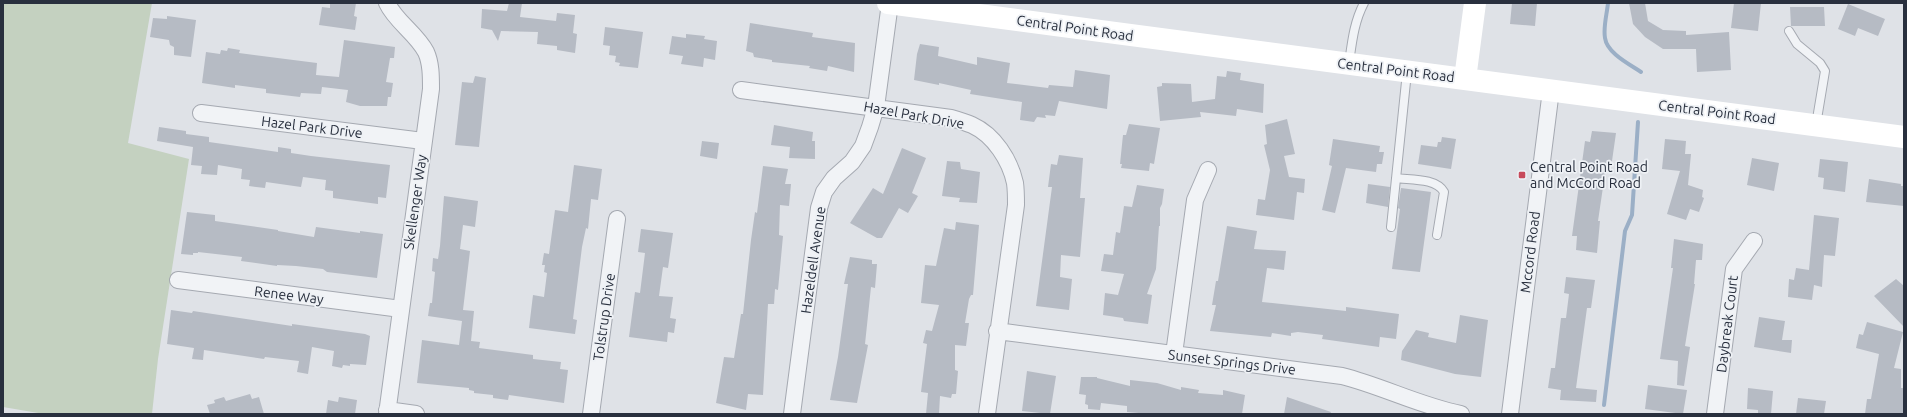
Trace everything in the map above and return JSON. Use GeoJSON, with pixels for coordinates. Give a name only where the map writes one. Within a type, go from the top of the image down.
{"type":"FeatureCollection","features":[{"type":"Feature","properties":{"kind":"street","name":"Skellenger Way"},"geometry":{"type":"LineString","coordinates":[[387,3],[394,15],[421,44],[429,63],[431,89],[387,412]]}},
{"type":"Feature","properties":{"kind":"street","name":"Central Point Road"},"geometry":{"type":"LineString","coordinates":[[889,3],[1904,137]]}},
{"type":"Feature","properties":{"kind":"street","name":"Hazeldell Avenue"},"geometry":{"type":"LineString","coordinates":[[792,414],[819,208],[827,187],[834,178],[852,162],[863,146],[876,107],[889,3]]}},
{"type":"Feature","properties":{"kind":"street"},"geometry":{"type":"LineString","coordinates":[[1465,79],[1475,3]]}},
{"type":"Feature","properties":{"kind":"street","name":"Hazel Park Drive"},"geometry":{"type":"LineString","coordinates":[[741,90],[951,118],[972,125],[985,134],[1000,150],[1009,165],[1015,184],[1016,205],[987,414]]}},
{"type":"Feature","properties":{"kind":"street","name":"Mccord Road"},"geometry":{"type":"LineString","coordinates":[[1510,414],[1551,90]]}},
{"type":"Feature","properties":{"kind":"street","name":"Hazel Park Drive"},"geometry":{"type":"LineString","coordinates":[[201,113],[423,142]]}},
{"type":"Feature","properties":{"kind":"street"},"geometry":{"type":"LineString","coordinates":[[1174,354],[1195,200],[1208,170]]}},
{"type":"Feature","properties":{"kind":"street","name":"Tolstrup Drive"},"geometry":{"type":"LineString","coordinates":[[591,414],[617,219]]}},
{"type":"Feature","properties":{"kind":"street","name":"Daybreak Court"},"geometry":{"type":"LineString","coordinates":[[1715,414],[1734,269],[1754,241]]}},
{"type":"Feature","properties":{"kind":"street","name":"Renee Way"},"geometry":{"type":"LineString","coordinates":[[178,280],[401,309]]}},
{"type":"Feature","properties":{"kind":"street","name":"Sunset Springs Drive"},"geometry":{"type":"LineString","coordinates":[[998,331],[1342,376],[1368,383],[1441,410],[1461,414]]}},
{"type":"Feature","properties":{"kind":"street"},"geometry":{"type":"LineString","coordinates":[[387,412],[416,414]]}},
{"type":"Feature","properties":{"kind":"lane"},"geometry":{"type":"LineString","coordinates":[[1349,64],[1353,31],[1358,13],[1364,3]]}},
{"type":"Feature","properties":{"kind":"lane"},"geometry":{"type":"LineString","coordinates":[[1789,31],[1797,44],[1820,63],[1825,71],[1816,125]]}},
{"type":"Feature","properties":{"kind":"lane"},"geometry":{"type":"LineString","coordinates":[[1391,226],[1407,72]]}},
{"type":"Feature","properties":{"kind":"lane"},"geometry":{"type":"LineString","coordinates":[[1396,178],[1430,182],[1440,186],[1444,192],[1437,235]]}},
{"type":"Feature","properties":{"kind":"green space"},"geometry":{"type":"Polygon","coordinates":[[[3,3],[152,3],[128,143],[189,159],[158,359],[152,414],[44,414],[3,407],[3,3]]]}},
{"type":"Feature","properties":{"kind":"building"},"geometry":{"type":"Polygon","coordinates":[[[330,3],[356,3],[354,16],[357,17],[355,30],[319,25],[322,7],[330,8],[330,3]]]}},
{"type":"Feature","properties":{"kind":"building"},"geometry":{"type":"Polygon","coordinates":[[[509,3],[522,3],[520,17],[556,21],[557,13],[575,15],[573,33],[577,34],[575,53],[557,50],[557,46],[537,44],[538,32],[501,31],[498,41],[492,30],[481,28],[482,9],[507,11],[509,3]]]}},
{"type":"Feature","properties":{"kind":"building"},"geometry":{"type":"Polygon","coordinates":[[[1512,3],[1537,3],[1535,26],[1510,24],[1512,3]]]}},
{"type":"Feature","properties":{"kind":"building"},"geometry":{"type":"Polygon","coordinates":[[[1629,3],[1645,3],[1648,21],[1663,30],[1686,31],[1686,35],[1729,32],[1731,70],[1697,72],[1696,49],[1663,49],[1645,37],[1633,24],[1629,3]]]}},
{"type":"Feature","properties":{"kind":"building"},"geometry":{"type":"Polygon","coordinates":[[[1734,3],[1761,3],[1758,31],[1731,28],[1734,3]]]}},
{"type":"Feature","properties":{"kind":"building"},"geometry":{"type":"Polygon","coordinates":[[[1848,4],[1885,19],[1878,36],[1858,28],[1855,36],[1838,29],[1848,4]]]}},
{"type":"Feature","properties":{"kind":"building"},"geometry":{"type":"Polygon","coordinates":[[[1790,7],[1824,7],[1825,26],[1791,26],[1790,7]]]}},
{"type":"Feature","properties":{"kind":"building"},"geometry":{"type":"Polygon","coordinates":[[[167,16],[196,20],[191,57],[174,55],[174,47],[170,45],[169,40],[150,37],[153,18],[167,19],[167,16]]]}},
{"type":"Feature","properties":{"kind":"building"},"geometry":{"type":"Polygon","coordinates":[[[750,23],[813,33],[812,37],[855,43],[854,72],[828,66],[827,71],[809,68],[810,66],[772,62],[772,60],[754,57],[753,53],[746,51],[750,23]]]}},
{"type":"Feature","properties":{"kind":"building"},"geometry":{"type":"Polygon","coordinates":[[[605,27],[643,32],[638,68],[619,66],[620,63],[615,62],[616,56],[609,55],[610,46],[603,45],[605,27]]]}},
{"type":"Feature","properties":{"kind":"building"},"geometry":{"type":"Polygon","coordinates":[[[686,34],[705,36],[704,39],[717,41],[715,60],[704,58],[703,67],[681,64],[683,56],[669,54],[672,36],[686,38],[686,34]]]}},
{"type":"Feature","properties":{"kind":"building"},"geometry":{"type":"Polygon","coordinates":[[[344,40],[395,47],[394,58],[390,58],[386,82],[393,83],[391,97],[388,97],[387,106],[360,106],[346,102],[348,90],[322,87],[321,94],[301,93],[300,97],[266,93],[266,89],[235,85],[235,88],[202,83],[206,52],[220,54],[221,50],[227,51],[228,48],[240,50],[239,53],[317,63],[316,75],[339,77],[344,40]]]}},
{"type":"Feature","properties":{"kind":"building"},"geometry":{"type":"Polygon","coordinates":[[[920,44],[939,47],[938,56],[977,65],[977,57],[1010,63],[1007,83],[1048,88],[1049,85],[1073,87],[1075,70],[1110,75],[1107,109],[1059,101],[1055,116],[1045,115],[1046,118],[1037,117],[1034,122],[1020,120],[1022,102],[970,94],[971,90],[939,83],[939,85],[914,80],[917,54],[920,44]]]}},
{"type":"Feature","properties":{"kind":"building"},"geometry":{"type":"Polygon","coordinates":[[[1227,71],[1241,73],[1240,80],[1264,84],[1263,113],[1237,109],[1236,116],[1200,112],[1201,117],[1160,121],[1157,87],[1162,86],[1162,83],[1191,84],[1192,102],[1215,99],[1217,76],[1226,77],[1227,71]]]}},
{"type":"Feature","properties":{"kind":"building"},"geometry":{"type":"Polygon","coordinates":[[[475,76],[486,78],[479,147],[455,145],[462,82],[473,83],[475,76]]]}},
{"type":"Feature","properties":{"kind":"building"},"geometry":{"type":"Polygon","coordinates":[[[1287,119],[1295,154],[1284,156],[1289,177],[1305,179],[1304,193],[1297,192],[1294,220],[1256,215],[1258,199],[1265,200],[1270,170],[1264,145],[1267,144],[1265,125],[1287,119]]]}},
{"type":"Feature","properties":{"kind":"building"},"geometry":{"type":"Polygon","coordinates":[[[1129,124],[1160,128],[1154,164],[1150,163],[1149,171],[1121,168],[1122,164],[1120,164],[1123,135],[1126,135],[1129,124]]]}},
{"type":"Feature","properties":{"kind":"building"},"geometry":{"type":"Polygon","coordinates":[[[774,125],[813,132],[812,141],[815,141],[815,159],[789,158],[790,147],[771,145],[774,125]]]}},
{"type":"Feature","properties":{"kind":"building"},"geometry":{"type":"Polygon","coordinates":[[[159,127],[186,131],[186,134],[209,137],[209,142],[278,152],[278,147],[291,149],[291,153],[390,165],[386,198],[378,197],[378,204],[333,198],[333,191],[325,190],[326,180],[303,177],[301,187],[266,182],[265,188],[249,186],[250,180],[241,179],[242,169],[218,165],[217,175],[201,174],[202,166],[191,165],[193,147],[157,141],[159,127]]]}},
{"type":"Feature","properties":{"kind":"building"},"geometry":{"type":"Polygon","coordinates":[[[1592,131],[1616,133],[1612,161],[1607,160],[1598,221],[1600,221],[1597,253],[1576,250],[1577,236],[1572,236],[1585,141],[1590,142],[1592,131]]]}},
{"type":"Feature","properties":{"kind":"building"},"geometry":{"type":"Polygon","coordinates":[[[1442,137],[1456,139],[1451,169],[1418,164],[1421,145],[1437,147],[1438,142],[1441,142],[1442,137]]]}},
{"type":"Feature","properties":{"kind":"building"},"geometry":{"type":"Polygon","coordinates":[[[1333,139],[1380,146],[1379,152],[1384,152],[1382,164],[1377,164],[1376,172],[1346,168],[1335,213],[1322,210],[1332,166],[1329,165],[1333,139]]]}},
{"type":"Feature","properties":{"kind":"building"},"geometry":{"type":"Polygon","coordinates":[[[1665,139],[1686,141],[1685,154],[1691,154],[1688,185],[1703,190],[1702,197],[1704,198],[1699,212],[1690,209],[1686,220],[1667,214],[1680,171],[1662,169],[1665,139]]]}},
{"type":"Feature","properties":{"kind":"building"},"geometry":{"type":"Polygon","coordinates":[[[702,141],[719,143],[717,159],[700,156],[702,141]]]}},
{"type":"Feature","properties":{"kind":"building"},"geometry":{"type":"Polygon","coordinates":[[[902,148],[926,158],[912,193],[918,196],[908,213],[899,208],[882,238],[877,238],[850,223],[873,188],[883,194],[902,148]]]}},
{"type":"Feature","properties":{"kind":"building"},"geometry":{"type":"Polygon","coordinates":[[[1059,155],[1083,158],[1080,198],[1085,198],[1080,257],[1061,255],[1060,277],[1072,279],[1069,310],[1036,306],[1052,187],[1048,187],[1051,164],[1057,165],[1059,155]]]}},
{"type":"Feature","properties":{"kind":"building"},"geometry":{"type":"Polygon","coordinates":[[[1752,158],[1779,163],[1774,191],[1747,185],[1752,158]]]}},
{"type":"Feature","properties":{"kind":"building"},"geometry":{"type":"Polygon","coordinates":[[[1820,159],[1848,162],[1845,192],[1823,189],[1824,178],[1818,177],[1820,159]]]}},
{"type":"Feature","properties":{"kind":"building"},"geometry":{"type":"Polygon","coordinates":[[[947,161],[960,162],[961,169],[980,172],[977,203],[959,202],[960,198],[942,196],[947,161]]]}},
{"type":"Feature","properties":{"kind":"building"},"geometry":{"type":"Polygon","coordinates":[[[574,165],[602,169],[598,200],[591,199],[588,229],[586,228],[582,247],[573,319],[577,320],[575,334],[529,328],[533,295],[544,297],[547,273],[544,272],[545,265],[542,265],[544,253],[549,254],[555,210],[568,212],[574,165]]]}},
{"type":"Feature","properties":{"kind":"building"},"geometry":{"type":"Polygon","coordinates":[[[763,166],[788,169],[785,184],[791,184],[789,206],[780,205],[779,235],[783,236],[778,290],[775,289],[774,304],[768,304],[763,395],[748,394],[746,410],[716,403],[724,357],[734,358],[741,314],[743,314],[751,240],[755,212],[757,213],[763,166]]]}},
{"type":"Feature","properties":{"kind":"building"},"geometry":{"type":"Polygon","coordinates":[[[1869,179],[1901,184],[1901,186],[1904,186],[1904,206],[1866,202],[1869,179]]]}},
{"type":"Feature","properties":{"kind":"building"},"geometry":{"type":"Polygon","coordinates":[[[1368,184],[1390,187],[1388,207],[1366,203],[1368,184]]]}},
{"type":"Feature","properties":{"kind":"building"},"geometry":{"type":"Polygon","coordinates":[[[1137,185],[1164,189],[1160,208],[1156,269],[1147,294],[1152,295],[1148,324],[1124,321],[1123,318],[1103,315],[1105,293],[1118,295],[1124,274],[1101,271],[1104,254],[1113,255],[1116,232],[1120,233],[1124,206],[1132,207],[1137,185]]]}},
{"type":"Feature","properties":{"kind":"building"},"geometry":{"type":"Polygon","coordinates":[[[1401,188],[1431,192],[1420,272],[1392,269],[1400,209],[1398,208],[1401,188]]]}},
{"type":"Feature","properties":{"kind":"building"},"geometry":{"type":"Polygon","coordinates":[[[444,196],[478,201],[475,227],[463,225],[460,249],[470,251],[463,310],[474,311],[471,341],[480,342],[479,348],[533,355],[533,359],[561,362],[560,369],[568,370],[564,403],[509,395],[508,400],[493,398],[493,395],[474,393],[474,391],[469,390],[469,388],[417,383],[422,340],[459,345],[462,321],[428,316],[430,303],[432,303],[435,272],[432,271],[433,258],[438,259],[444,196]]]}},
{"type":"Feature","properties":{"kind":"building"},"geometry":{"type":"Polygon","coordinates":[[[187,212],[215,215],[215,221],[314,237],[316,227],[360,233],[360,231],[383,234],[377,278],[327,272],[323,269],[296,266],[277,266],[241,261],[242,257],[198,252],[193,253],[193,255],[181,254],[187,212]]]}},
{"type":"Feature","properties":{"kind":"building"},"geometry":{"type":"Polygon","coordinates":[[[1814,215],[1839,218],[1835,256],[1824,255],[1822,287],[1814,285],[1812,300],[1788,297],[1789,279],[1794,280],[1796,268],[1809,270],[1814,215]]]}},
{"type":"Feature","properties":{"kind":"building"},"geometry":{"type":"Polygon","coordinates":[[[956,222],[979,225],[973,295],[971,295],[969,299],[965,323],[969,323],[966,346],[955,345],[955,370],[958,371],[956,394],[952,394],[951,398],[940,396],[939,414],[926,414],[928,393],[921,392],[927,344],[923,343],[926,330],[932,331],[939,305],[921,303],[925,265],[936,266],[944,228],[955,230],[956,222]]]}},
{"type":"Feature","properties":{"kind":"building"},"geometry":{"type":"Polygon","coordinates":[[[1227,226],[1257,231],[1254,249],[1286,251],[1284,270],[1267,268],[1262,302],[1346,311],[1346,307],[1399,314],[1396,339],[1380,337],[1379,347],[1322,339],[1323,335],[1298,332],[1291,333],[1291,336],[1272,333],[1271,337],[1210,331],[1216,305],[1212,305],[1216,281],[1218,281],[1227,226]]]}},
{"type":"Feature","properties":{"kind":"building"},"geometry":{"type":"Polygon","coordinates":[[[641,229],[673,233],[668,268],[663,267],[659,296],[673,297],[670,318],[676,319],[674,333],[668,332],[667,342],[629,337],[635,292],[640,293],[645,253],[638,252],[641,229]]]}},
{"type":"Feature","properties":{"kind":"building"},"geometry":{"type":"Polygon","coordinates":[[[1674,239],[1703,244],[1702,260],[1696,260],[1695,284],[1685,346],[1690,347],[1684,386],[1677,385],[1678,361],[1660,359],[1673,268],[1671,268],[1674,239]]]}},
{"type":"Feature","properties":{"kind":"building"},"geometry":{"type":"Polygon","coordinates":[[[850,257],[872,260],[872,264],[877,264],[875,288],[871,287],[865,344],[868,345],[857,403],[830,400],[838,357],[848,284],[844,284],[850,257]]]}},
{"type":"Feature","properties":{"kind":"building"},"geometry":{"type":"Polygon","coordinates":[[[1566,277],[1595,280],[1591,308],[1587,308],[1576,388],[1597,390],[1596,402],[1560,400],[1561,390],[1548,388],[1551,368],[1555,368],[1561,318],[1566,318],[1569,294],[1564,293],[1566,277]]]}},
{"type":"Feature","properties":{"kind":"building"},"geometry":{"type":"Polygon","coordinates":[[[1896,279],[1904,286],[1904,327],[1874,296],[1896,279]]]}},
{"type":"Feature","properties":{"kind":"building"},"geometry":{"type":"Polygon","coordinates":[[[171,310],[192,313],[193,311],[292,326],[292,324],[365,334],[370,336],[366,365],[350,364],[350,366],[343,365],[342,368],[332,366],[334,351],[312,347],[308,374],[297,372],[299,361],[265,357],[264,359],[204,350],[203,360],[192,359],[194,348],[167,344],[171,310]]]}},
{"type":"Feature","properties":{"kind":"building"},"geometry":{"type":"Polygon","coordinates":[[[1460,315],[1488,320],[1481,377],[1455,374],[1401,360],[1402,351],[1416,330],[1429,333],[1428,337],[1456,343],[1460,315]]]}},
{"type":"Feature","properties":{"kind":"building"},"geometry":{"type":"Polygon","coordinates":[[[1759,317],[1785,321],[1782,340],[1792,340],[1791,353],[1754,347],[1759,317]]]}},
{"type":"Feature","properties":{"kind":"building"},"geometry":{"type":"Polygon","coordinates":[[[1867,322],[1903,332],[1894,368],[1901,369],[1901,388],[1904,388],[1904,414],[1865,414],[1867,399],[1871,399],[1879,354],[1856,348],[1859,334],[1863,335],[1867,322]]]}},
{"type":"Feature","properties":{"kind":"building"},"geometry":{"type":"Polygon","coordinates":[[[1027,371],[1056,376],[1050,414],[1022,411],[1027,371]]]}},
{"type":"Feature","properties":{"kind":"building"},"geometry":{"type":"Polygon","coordinates":[[[1081,377],[1097,377],[1130,386],[1130,380],[1157,383],[1181,390],[1181,387],[1199,390],[1198,393],[1223,395],[1223,390],[1245,395],[1242,414],[1150,414],[1127,412],[1127,406],[1101,403],[1100,410],[1088,409],[1088,405],[1085,404],[1086,395],[1079,394],[1081,377]]]}},
{"type":"Feature","properties":{"kind":"building"},"geometry":{"type":"Polygon","coordinates":[[[1648,385],[1687,390],[1683,414],[1645,409],[1648,385]]]}},
{"type":"Feature","properties":{"kind":"building"},"geometry":{"type":"Polygon","coordinates":[[[1748,388],[1773,391],[1771,414],[1758,414],[1758,410],[1747,409],[1748,388]]]}},
{"type":"Feature","properties":{"kind":"building"},"geometry":{"type":"Polygon","coordinates":[[[250,394],[252,399],[259,397],[264,414],[210,414],[207,405],[215,403],[214,400],[224,397],[226,401],[250,394]]]}},
{"type":"Feature","properties":{"kind":"building"},"geometry":{"type":"Polygon","coordinates":[[[339,397],[357,400],[355,414],[326,414],[328,400],[338,402],[339,397]]]}},
{"type":"Feature","properties":{"kind":"building"},"geometry":{"type":"Polygon","coordinates":[[[1287,397],[1331,412],[1330,414],[1284,414],[1287,397]]]}},
{"type":"Feature","properties":{"kind":"building"},"geometry":{"type":"Polygon","coordinates":[[[1798,398],[1826,401],[1824,414],[1796,414],[1798,398]]]}},
{"type":"Feature","properties":{"kind":"waterway"},"geometry":{"type":"LineString","coordinates":[[1608,3],[1604,29],[1607,43],[1610,49],[1619,58],[1641,72]]}},
{"type":"Feature","properties":{"kind":"waterway"},"geometry":{"type":"LineString","coordinates":[[1604,405],[1625,231],[1632,215],[1638,122]]}},
{"type":"Feature","properties":{"kind":"place","name":"Central Point Road and McCord Road"},"geometry":{"type":"Point","coordinates":[1522,175]}}]}
